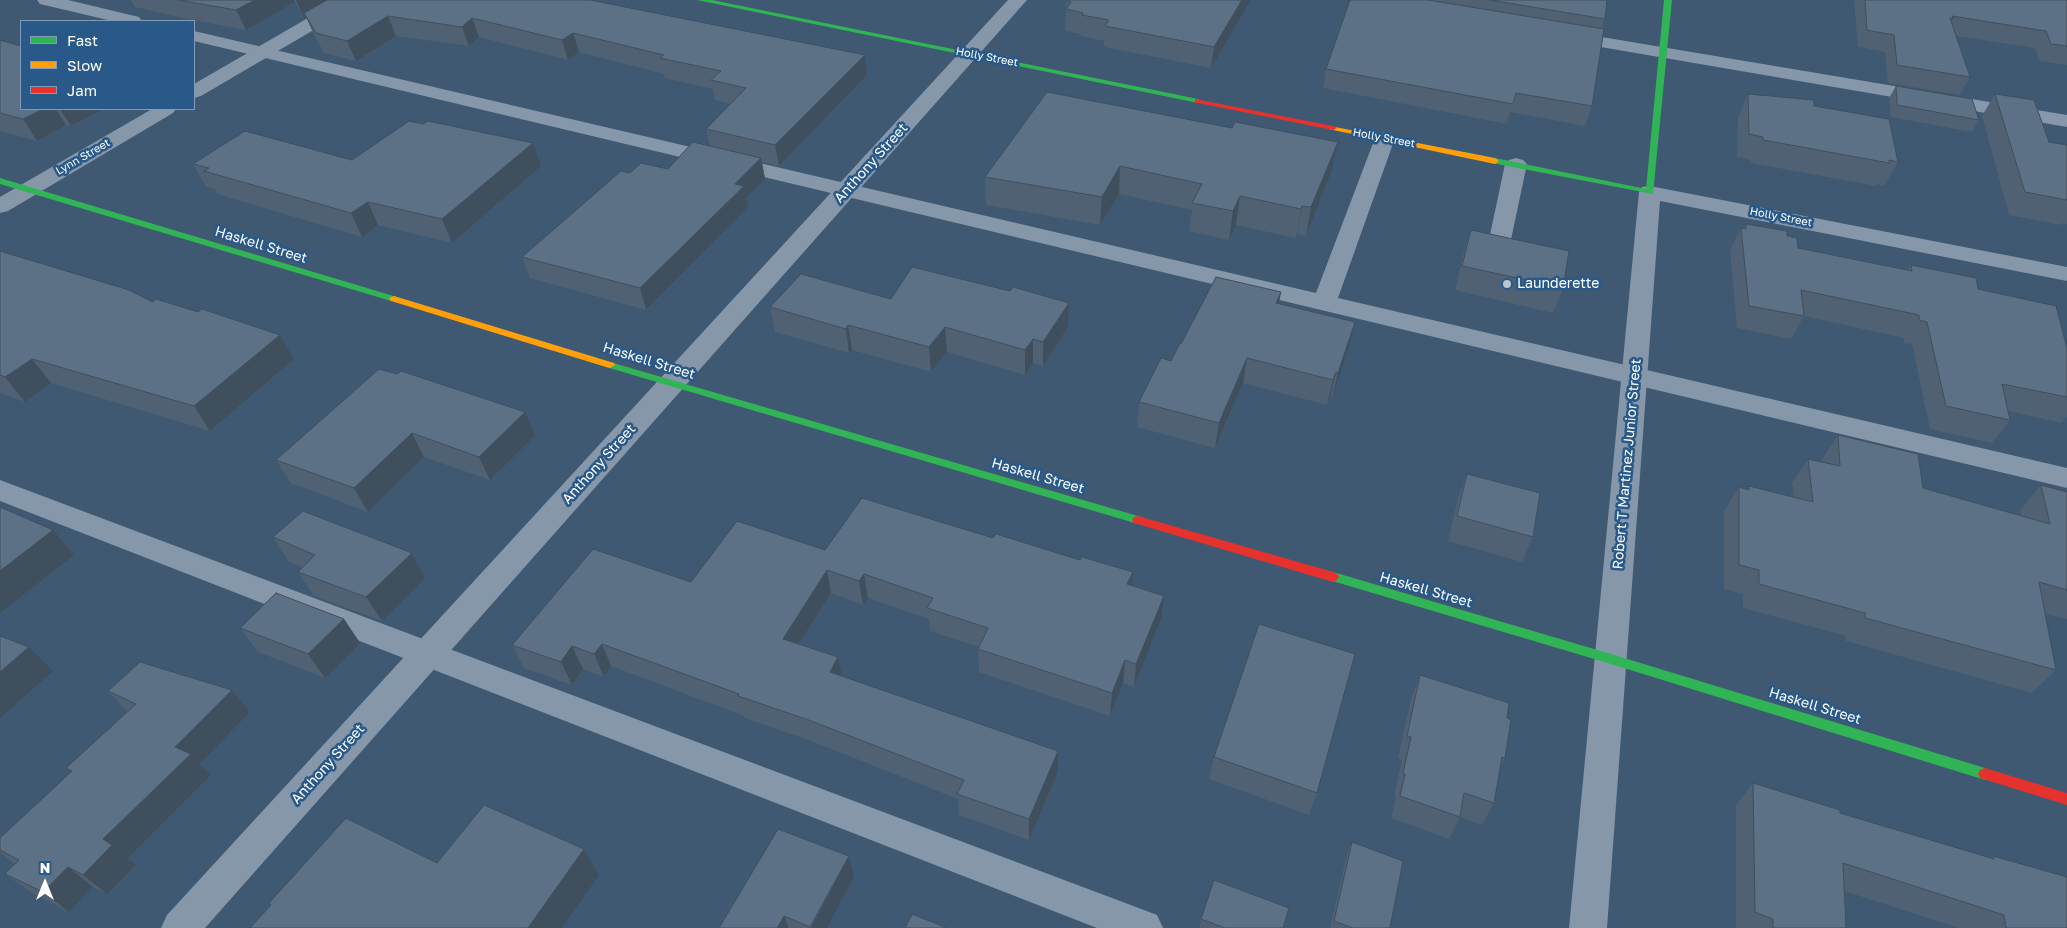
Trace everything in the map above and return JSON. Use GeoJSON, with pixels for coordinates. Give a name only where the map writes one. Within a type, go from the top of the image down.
{"type":"FeatureCollection","features":[{"type":"Feature","properties":{"kind":"street"},"geometry":{"type":"LineString","coordinates":[[46,0],[129,20]]}},
{"type":"Feature","properties":{"kind":"street"},"geometry":{"type":"LineString","coordinates":[[195,91],[352,0]]}},
{"type":"Feature","properties":{"kind":"street","name":"Holly Street"},"geometry":{"type":"LineString","coordinates":[[701,0],[1650,192],[2067,274]]}},
{"type":"Feature","properties":{"kind":"street","name":"Anthony Street"},"geometry":{"type":"LineString","coordinates":[[180,928],[1018,0]]}},
{"type":"Feature","properties":{"kind":"street","name":"Robert T Martinez Junior Street"},"geometry":{"type":"LineString","coordinates":[[1588,928],[1634,376],[1668,0]]}},
{"type":"Feature","properties":{"kind":"street"},"geometry":{"type":"LineString","coordinates":[[1546,32],[2067,121]]}},
{"type":"Feature","properties":{"kind":"street"},"geometry":{"type":"LineString","coordinates":[[195,36],[2067,478]]}},
{"type":"Feature","properties":{"kind":"street","name":"Lynn Street"},"geometry":{"type":"LineString","coordinates":[[0,206],[164,110]]}},
{"type":"Feature","properties":{"kind":"street"},"geometry":{"type":"LineString","coordinates":[[1324,303],[1385,138]]}},
{"type":"Feature","properties":{"kind":"street"},"geometry":{"type":"LineString","coordinates":[[1498,249],[1516,164]]}},
{"type":"Feature","properties":{"kind":"street","name":"Haskell Street"},"geometry":{"type":"LineString","coordinates":[[0,181],[671,384],[1610,659],[2067,799]]}},
{"type":"Feature","properties":{"kind":"street"},"geometry":{"type":"LineString","coordinates":[[0,490],[1144,928]]}},
{"type":"Feature","properties":{"kind":"building"},"geometry":{"type":"Polygon","coordinates":[[[178,0],[255,0],[236,10],[178,0]]]}},
{"type":"Feature","properties":{"kind":"building"},"geometry":{"type":"Polygon","coordinates":[[[327,0],[590,0],[865,55],[775,145],[706,129],[746,88],[711,80],[721,71],[660,58],[664,55],[573,33],[562,40],[472,18],[462,27],[388,16],[347,41],[316,33],[304,13],[327,0]]]}},
{"type":"Feature","properties":{"kind":"building"},"geometry":{"type":"Polygon","coordinates":[[[1067,0],[1242,0],[1214,47],[1105,26],[1109,20],[1082,15],[1083,13],[1066,9],[1071,2],[1067,0]]]}},
{"type":"Feature","properties":{"kind":"building"},"geometry":{"type":"Polygon","coordinates":[[[1350,0],[1428,0],[1604,29],[1592,106],[1516,93],[1513,104],[1326,69],[1350,0]]]}},
{"type":"Feature","properties":{"kind":"building"},"geometry":{"type":"Polygon","coordinates":[[[1490,0],[1607,0],[1605,19],[1490,0]]]}},
{"type":"Feature","properties":{"kind":"building"},"geometry":{"type":"Polygon","coordinates":[[[1865,0],[2067,0],[2067,46],[2051,44],[2046,31],[1952,16],[1953,19],[1950,18],[1970,77],[1897,65],[1894,35],[1867,30],[1865,0]]]}},
{"type":"Feature","properties":{"kind":"building"},"geometry":{"type":"Polygon","coordinates":[[[0,40],[20,46],[20,110],[41,110],[23,119],[0,113],[0,40]]]}},
{"type":"Feature","properties":{"kind":"building"},"geometry":{"type":"Polygon","coordinates":[[[1896,86],[1972,99],[1979,120],[1897,105],[1896,86]]]}},
{"type":"Feature","properties":{"kind":"building"},"geometry":{"type":"Polygon","coordinates":[[[1047,92],[1232,128],[1235,122],[1338,142],[1311,207],[1302,206],[1301,209],[1240,196],[1233,211],[1192,203],[1202,184],[1120,166],[1102,197],[985,177],[1047,92]]]}},
{"type":"Feature","properties":{"kind":"building"},"geometry":{"type":"Polygon","coordinates":[[[1748,94],[1814,100],[1814,106],[1889,119],[1898,162],[1889,160],[1889,163],[1763,140],[1763,137],[1749,134],[1748,94]]]}},
{"type":"Feature","properties":{"kind":"building"},"geometry":{"type":"Polygon","coordinates":[[[1995,94],[2034,100],[2049,142],[2067,145],[2067,200],[2025,192],[1995,94]]]}},
{"type":"Feature","properties":{"kind":"building"},"geometry":{"type":"Polygon","coordinates":[[[409,121],[423,124],[428,121],[533,143],[442,219],[368,202],[351,213],[204,171],[209,168],[193,164],[245,131],[352,160],[409,121]]]}},
{"type":"Feature","properties":{"kind":"building"},"geometry":{"type":"Polygon","coordinates":[[[693,142],[761,158],[735,184],[744,186],[640,288],[522,257],[621,171],[630,173],[641,163],[668,169],[693,142]]]}},
{"type":"Feature","properties":{"kind":"building"},"geometry":{"type":"Polygon","coordinates":[[[1746,224],[1787,231],[1787,236],[1797,238],[1798,248],[1912,271],[1911,265],[1976,278],[1978,289],[2056,306],[2067,348],[2067,397],[2002,384],[2010,420],[1946,406],[1927,322],[1919,320],[1919,315],[1801,290],[1804,316],[1749,306],[1741,228],[1746,229],[1746,224]]]}},
{"type":"Feature","properties":{"kind":"building"},"geometry":{"type":"Polygon","coordinates":[[[1471,230],[1569,251],[1563,288],[1462,266],[1471,230]]]}},
{"type":"Feature","properties":{"kind":"building"},"geometry":{"type":"Polygon","coordinates":[[[0,251],[129,290],[153,302],[156,299],[198,312],[202,309],[280,335],[194,406],[32,359],[5,377],[0,375],[0,251]]]}},
{"type":"Feature","properties":{"kind":"building"},"geometry":{"type":"Polygon","coordinates":[[[912,267],[1010,291],[1013,287],[1069,303],[1043,342],[1033,339],[1025,350],[945,327],[929,347],[848,325],[846,329],[770,307],[801,274],[891,299],[912,267]]]}},
{"type":"Feature","properties":{"kind":"building"},"geometry":{"type":"Polygon","coordinates":[[[1216,277],[1281,292],[1276,303],[1355,322],[1338,373],[1336,372],[1333,380],[1247,358],[1219,423],[1139,402],[1161,358],[1171,361],[1216,277]]]}},
{"type":"Feature","properties":{"kind":"building"},"geometry":{"type":"Polygon","coordinates":[[[379,369],[397,374],[401,371],[525,412],[479,457],[412,433],[354,488],[276,460],[379,369]]]}},
{"type":"Feature","properties":{"kind":"building"},"geometry":{"type":"Polygon","coordinates":[[[1838,435],[1918,454],[1923,488],[2050,524],[2041,485],[2067,492],[2067,590],[2039,582],[2056,670],[1865,618],[1865,613],[1759,584],[1759,570],[1739,565],[1739,487],[1749,490],[1749,486],[1813,502],[1808,459],[1840,466],[1838,435]]]}},
{"type":"Feature","properties":{"kind":"building"},"geometry":{"type":"Polygon","coordinates":[[[1467,474],[1540,493],[1533,537],[1457,516],[1467,474]]]}},
{"type":"Feature","properties":{"kind":"building"},"geometry":{"type":"Polygon","coordinates":[[[862,498],[993,538],[996,534],[1080,560],[1082,557],[1133,572],[1127,584],[1164,596],[1136,664],[1125,660],[1112,693],[978,649],[988,628],[927,608],[933,598],[864,574],[859,581],[827,570],[783,639],[838,657],[830,672],[1058,751],[1029,819],[957,794],[964,780],[806,719],[738,696],[739,694],[602,644],[594,654],[572,646],[561,662],[512,645],[593,549],[691,582],[737,521],[825,550],[862,498]]]}},
{"type":"Feature","properties":{"kind":"building"},"geometry":{"type":"Polygon","coordinates":[[[0,507],[53,530],[0,571],[0,507]]]}},
{"type":"Feature","properties":{"kind":"building"},"geometry":{"type":"Polygon","coordinates":[[[303,511],[412,553],[366,597],[298,572],[315,555],[273,537],[303,511]]]}},
{"type":"Feature","properties":{"kind":"building"},"geometry":{"type":"Polygon","coordinates":[[[276,593],[344,619],[308,654],[240,628],[276,593]]]}},
{"type":"Feature","properties":{"kind":"building"},"geometry":{"type":"Polygon","coordinates":[[[1259,624],[1355,654],[1317,793],[1214,757],[1259,624]]]}},
{"type":"Feature","properties":{"kind":"building"},"geometry":{"type":"Polygon","coordinates":[[[0,636],[29,647],[0,672],[0,636]]]}},
{"type":"Feature","properties":{"kind":"building"},"geometry":{"type":"Polygon","coordinates":[[[140,662],[232,690],[175,747],[191,754],[103,839],[112,845],[83,875],[68,867],[43,892],[5,874],[19,860],[0,850],[0,838],[72,771],[66,768],[136,704],[108,691],[140,662]]]}},
{"type":"Feature","properties":{"kind":"building"},"geometry":{"type":"Polygon","coordinates":[[[1420,675],[1509,703],[1507,718],[1511,720],[1505,758],[1502,757],[1494,803],[1464,793],[1460,817],[1400,796],[1411,737],[1407,736],[1420,675]]]}},
{"type":"Feature","properties":{"kind":"building"},"geometry":{"type":"Polygon","coordinates":[[[1753,783],[1840,810],[1840,813],[1994,859],[1993,856],[2067,877],[2067,928],[2006,928],[2004,915],[1843,863],[1846,928],[1773,928],[1773,919],[1755,912],[1753,783]]]}},
{"type":"Feature","properties":{"kind":"building"},"geometry":{"type":"Polygon","coordinates":[[[484,805],[584,849],[528,928],[250,928],[271,905],[269,903],[346,818],[437,863],[484,805]]]}},
{"type":"Feature","properties":{"kind":"building"},"geometry":{"type":"Polygon","coordinates":[[[778,829],[849,856],[810,927],[784,916],[777,928],[719,928],[778,829]]]}},
{"type":"Feature","properties":{"kind":"building"},"geometry":{"type":"Polygon","coordinates":[[[1352,842],[1403,861],[1390,928],[1353,928],[1334,921],[1352,842]]]}},
{"type":"Feature","properties":{"kind":"building"},"geometry":{"type":"Polygon","coordinates":[[[1214,880],[1289,908],[1283,928],[1225,928],[1201,919],[1214,880]]]}},
{"type":"Feature","properties":{"kind":"building"},"geometry":{"type":"Polygon","coordinates":[[[912,914],[947,928],[905,928],[912,914]]]}},
{"type":"Feature","properties":{"kind":"traffic: fast"},"geometry":{"type":"LineString","coordinates":[[701,0],[1198,101]]}},
{"type":"Feature","properties":{"kind":"traffic: fast"},"geometry":{"type":"LineString","coordinates":[[1495,161],[1650,192],[1668,0]]}},
{"type":"Feature","properties":{"kind":"traffic: fast"},"geometry":{"type":"LineString","coordinates":[[0,181],[394,299]]}},
{"type":"Feature","properties":{"kind":"traffic: fast"},"geometry":{"type":"LineString","coordinates":[[610,365],[1138,520]]}},
{"type":"Feature","properties":{"kind":"traffic: fast"},"geometry":{"type":"LineString","coordinates":[[1333,577],[1611,659],[1985,774]]}},
{"type":"Feature","properties":{"kind":"traffic: slow"},"geometry":{"type":"LineString","coordinates":[[1333,128],[1495,161]]}},
{"type":"Feature","properties":{"kind":"traffic: slow"},"geometry":{"type":"LineString","coordinates":[[394,299],[610,365]]}},
{"type":"Feature","properties":{"kind":"traffic: jam"},"geometry":{"type":"LineString","coordinates":[[1198,101],[1333,128]]}},
{"type":"Feature","properties":{"kind":"traffic: jam"},"geometry":{"type":"LineString","coordinates":[[1138,520],[1333,577]]}},
{"type":"Feature","properties":{"kind":"traffic: jam"},"geometry":{"type":"LineString","coordinates":[[1985,774],[2067,799]]}},
{"type":"Feature","properties":{"kind":"place","name":"Launderette"},"geometry":{"type":"Point","coordinates":[1507,284]}}]}
